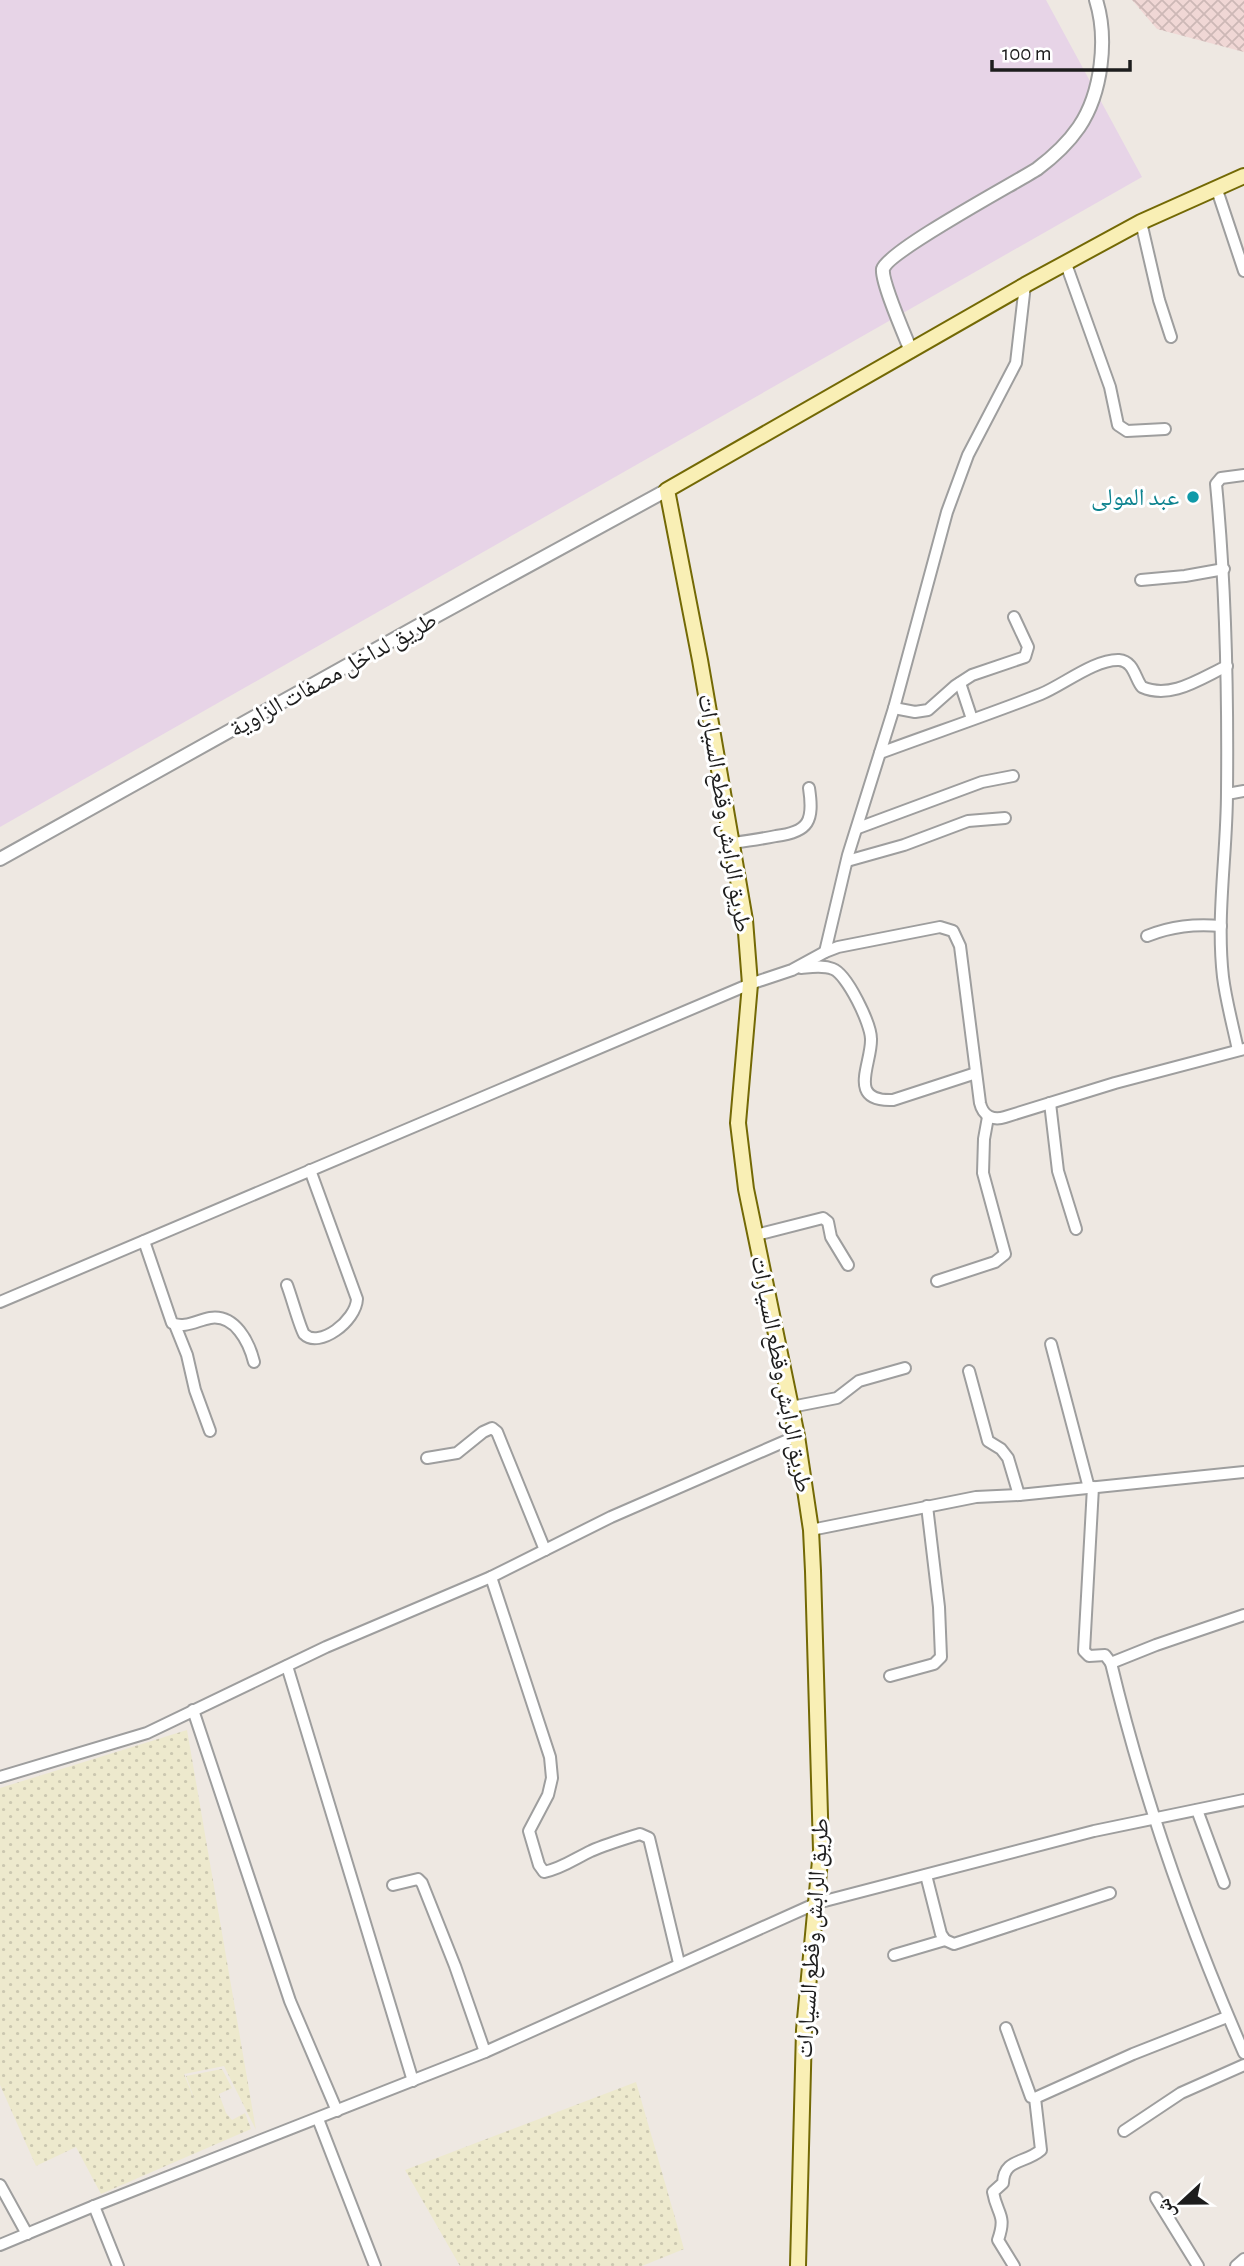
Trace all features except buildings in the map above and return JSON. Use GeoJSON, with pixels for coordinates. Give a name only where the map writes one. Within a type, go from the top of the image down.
{"type":"FeatureCollection","features":[{"type":"Feature","properties":{"kind":"main road"},"geometry":{"type":"LineString","coordinates":[[667,490],[1141,222],[1244,176]]}},
{"type":"Feature","properties":{"kind":"main road","name":"طريق الرابش وقطع السيارات"},"geometry":{"type":"LineString","coordinates":[[667,490],[745,920],[750,985],[738,1123],[745,1180],[797,1436],[811,1531],[821,1850],[804,2030],[797,2266]]}},
{"type":"Feature","properties":{"kind":"street"},"geometry":{"type":"LineString","coordinates":[[911,351],[885,284],[882,271],[886,262],[914,242],[1037,169],[1053,156],[1079,127],[1090,106],[1100,64],[1102,38],[1096,0]]}},
{"type":"Feature","properties":{"kind":"street"},"geometry":{"type":"LineString","coordinates":[[1216,187],[1244,271]]}},
{"type":"Feature","properties":{"kind":"street"},"geometry":{"type":"LineString","coordinates":[[1141,222],[1171,337]]}},
{"type":"Feature","properties":{"kind":"street"},"geometry":{"type":"LineString","coordinates":[[1066,264],[1110,387],[1118,425],[1127,431],[1165,429]]}},
{"type":"Feature","properties":{"kind":"street"},"geometry":{"type":"LineString","coordinates":[[825,951],[847,861],[894,708],[947,513],[968,455],[1016,363],[1026,285]]}},
{"type":"Feature","properties":{"kind":"street"},"geometry":{"type":"LineString","coordinates":[[0,1301],[750,985],[797,968],[825,951],[940,927],[954,931],[960,946],[981,1108],[989,1116],[1000,1119],[1115,1083],[1241,1049],[1223,977],[1221,926],[1227,794],[1227,666],[1224,569],[1216,484],[1221,478],[1244,475]]}},
{"type":"Feature","properties":{"kind":"street","name":"طريق لداخل مصفات الزاوية"},"geometry":{"type":"LineString","coordinates":[[0,859],[416,626],[667,490]]}},
{"type":"Feature","properties":{"kind":"street"},"geometry":{"type":"LineString","coordinates":[[1141,580],[1224,569]]}},
{"type":"Feature","properties":{"kind":"street"},"geometry":{"type":"LineString","coordinates":[[894,708],[915,712],[928,710],[960,682],[979,672],[1027,655],[1028,647],[1014,617]]}},
{"type":"Feature","properties":{"kind":"street"},"geometry":{"type":"LineString","coordinates":[[880,753],[1040,694],[1086,671],[1116,660],[1131,666],[1142,687],[1165,691],[1175,690],[1227,666]]}},
{"type":"Feature","properties":{"kind":"street"},"geometry":{"type":"LineString","coordinates":[[960,682],[972,719]]}},
{"type":"Feature","properties":{"kind":"street"},"geometry":{"type":"LineString","coordinates":[[858,828],[982,782],[1013,776]]}},
{"type":"Feature","properties":{"kind":"street"},"geometry":{"type":"LineString","coordinates":[[732,843],[795,834],[804,827],[812,806],[809,788]]}},
{"type":"Feature","properties":{"kind":"street"},"geometry":{"type":"LineString","coordinates":[[1227,794],[1244,791]]}},
{"type":"Feature","properties":{"kind":"street"},"geometry":{"type":"LineString","coordinates":[[847,861],[968,821],[1005,818]]}},
{"type":"Feature","properties":{"kind":"street"},"geometry":{"type":"LineString","coordinates":[[1147,936],[1166,928],[1184,925],[1221,926]]}},
{"type":"Feature","properties":{"kind":"street"},"geometry":{"type":"LineString","coordinates":[[797,968],[824,966],[833,968],[844,976],[869,1028],[871,1040],[864,1080],[871,1096],[881,1100],[893,1100],[976,1073]]}},
{"type":"Feature","properties":{"kind":"street"},"geometry":{"type":"LineString","coordinates":[[1050,1103],[1058,1171],[1076,1229]]}},
{"type":"Feature","properties":{"kind":"street"},"geometry":{"type":"LineString","coordinates":[[937,1281],[995,1262],[1005,1254],[983,1173],[984,1139],[989,1116]]}},
{"type":"Feature","properties":{"kind":"street"},"geometry":{"type":"LineString","coordinates":[[287,1286],[302,1329],[309,1337],[315,1338],[339,1329],[347,1323],[355,1310],[357,1299],[310,1170]]}},
{"type":"Feature","properties":{"kind":"street"},"geometry":{"type":"LineString","coordinates":[[756,1235],[823,1218],[828,1222],[831,1237],[848,1265]]}},
{"type":"Feature","properties":{"kind":"street"},"geometry":{"type":"LineString","coordinates":[[144,1241],[171,1321],[187,1355],[195,1390],[210,1431]]}},
{"type":"Feature","properties":{"kind":"street"},"geometry":{"type":"LineString","coordinates":[[174,1325],[181,1326],[213,1317],[224,1319],[241,1333],[254,1362]]}},
{"type":"Feature","properties":{"kind":"street"},"geometry":{"type":"LineString","coordinates":[[1051,1345],[1091,1488],[1084,1651],[1089,1656],[1105,1655],[1111,1663],[1128,1735],[1154,1820],[1227,2017],[1244,2053]]}},
{"type":"Feature","properties":{"kind":"street"},"geometry":{"type":"LineString","coordinates":[[791,1407],[837,1398],[859,1381],[905,1368]]}},
{"type":"Feature","properties":{"kind":"street"},"geometry":{"type":"LineString","coordinates":[[969,1371],[988,1441],[1001,1449],[1008,1458],[1019,1496]]}},
{"type":"Feature","properties":{"kind":"street"},"geometry":{"type":"LineString","coordinates":[[427,1458],[457,1453],[483,1432],[492,1429],[496,1432],[545,1550]]}},
{"type":"Feature","properties":{"kind":"street"},"geometry":{"type":"LineString","coordinates":[[0,1777],[147,1733],[382,1622],[491,1577],[611,1517],[797,1436]]}},
{"type":"Feature","properties":{"kind":"street"},"geometry":{"type":"LineString","coordinates":[[811,1531],[976,1497],[1019,1496],[1244,1472]]}},
{"type":"Feature","properties":{"kind":"street"},"geometry":{"type":"LineString","coordinates":[[890,1676],[934,1664],[942,1657],[927,1506]]}},
{"type":"Feature","properties":{"kind":"street"},"geometry":{"type":"LineString","coordinates":[[491,1577],[551,1756],[552,1778],[548,1795],[529,1831],[539,1865],[544,1872],[553,1871],[595,1849],[640,1834],[649,1838],[671,1936],[680,1963]]}},
{"type":"Feature","properties":{"kind":"street"},"geometry":{"type":"LineString","coordinates":[[1111,1663],[1156,1644],[1244,1615]]}},
{"type":"Feature","properties":{"kind":"street"},"geometry":{"type":"LineString","coordinates":[[287,1666],[414,2081]]}},
{"type":"Feature","properties":{"kind":"street"},"geometry":{"type":"LineString","coordinates":[[193,1710],[290,2001],[337,2111]]}},
{"type":"Feature","properties":{"kind":"street"},"geometry":{"type":"LineString","coordinates":[[0,2245],[485,2052],[817,1903],[1094,1831],[1244,1800]]}},
{"type":"Feature","properties":{"kind":"street"},"geometry":{"type":"LineString","coordinates":[[1197,1811],[1224,1883]]}},
{"type":"Feature","properties":{"kind":"street"},"geometry":{"type":"LineString","coordinates":[[926,1875],[935,1916],[945,1940]]}},
{"type":"Feature","properties":{"kind":"street"},"geometry":{"type":"LineString","coordinates":[[393,1885],[418,1879],[422,1883],[485,2052]]}},
{"type":"Feature","properties":{"kind":"street"},"geometry":{"type":"LineString","coordinates":[[894,1955],[945,1940],[954,1944],[1110,1893]]}},
{"type":"Feature","properties":{"kind":"street"},"geometry":{"type":"LineString","coordinates":[[1035,2098],[1133,2054],[1227,2017]]}},
{"type":"Feature","properties":{"kind":"street"},"geometry":{"type":"LineString","coordinates":[[1006,2028],[1031,2097],[1035,2098]]}},
{"type":"Feature","properties":{"kind":"street"},"geometry":{"type":"LineString","coordinates":[[1124,2131],[1181,2093],[1244,2065]]}},
{"type":"Feature","properties":{"kind":"street"},"geometry":{"type":"LineString","coordinates":[[1014,2266],[999,2240],[1003,2219],[993,2192],[1003,2183],[1003,2172],[1009,2166],[1041,2150],[1035,2098]]}},
{"type":"Feature","properties":{"kind":"street"},"geometry":{"type":"LineString","coordinates":[[318,2119],[375,2266]]}},
{"type":"Feature","properties":{"kind":"street"},"geometry":{"type":"LineString","coordinates":[[0,2185],[27,2234]]}},
{"type":"Feature","properties":{"kind":"street"},"geometry":{"type":"LineString","coordinates":[[1156,2198],[1198,2266]]}},
{"type":"Feature","properties":{"kind":"street"},"geometry":{"type":"LineString","coordinates":[[94,2206],[118,2266]]}},
{"type":"Feature","properties":{"kind":"street"},"geometry":{"type":"LineString","coordinates":[[1236,2266],[1244,2259]]}},
{"type":"Feature","properties":{"kind":"shaded area"},"geometry":{"type":"Polygon","coordinates":[[[0,0],[1046,0],[1142,177],[0,827],[0,0]]]}},
{"type":"Feature","properties":{"kind":"shaded area"},"geometry":{"type":"Polygon","coordinates":[[[1132,0],[1244,0],[1244,52],[1157,29],[1132,0]]]}},
{"type":"Feature","properties":{"kind":"shaded area"},"geometry":{"type":"Polygon","coordinates":[[[187,1730],[256,2130],[224,2066],[184,2074],[196,2104],[186,2076],[222,2069],[232,2088],[219,2094],[226,2113],[232,2120],[245,2113],[251,2129],[101,2194],[76,2147],[36,2166],[0,2085],[0,1788],[187,1730]]]}},
{"type":"Feature","properties":{"kind":"shaded area"},"geometry":{"type":"Polygon","coordinates":[[[636,2082],[684,2249],[642,2266],[460,2266],[405,2170],[636,2082]]]}},
{"type":"Feature","properties":{"kind":"place","name":"عبد المولى"},"geometry":{"type":"Point","coordinates":[1193,497]}}]}
